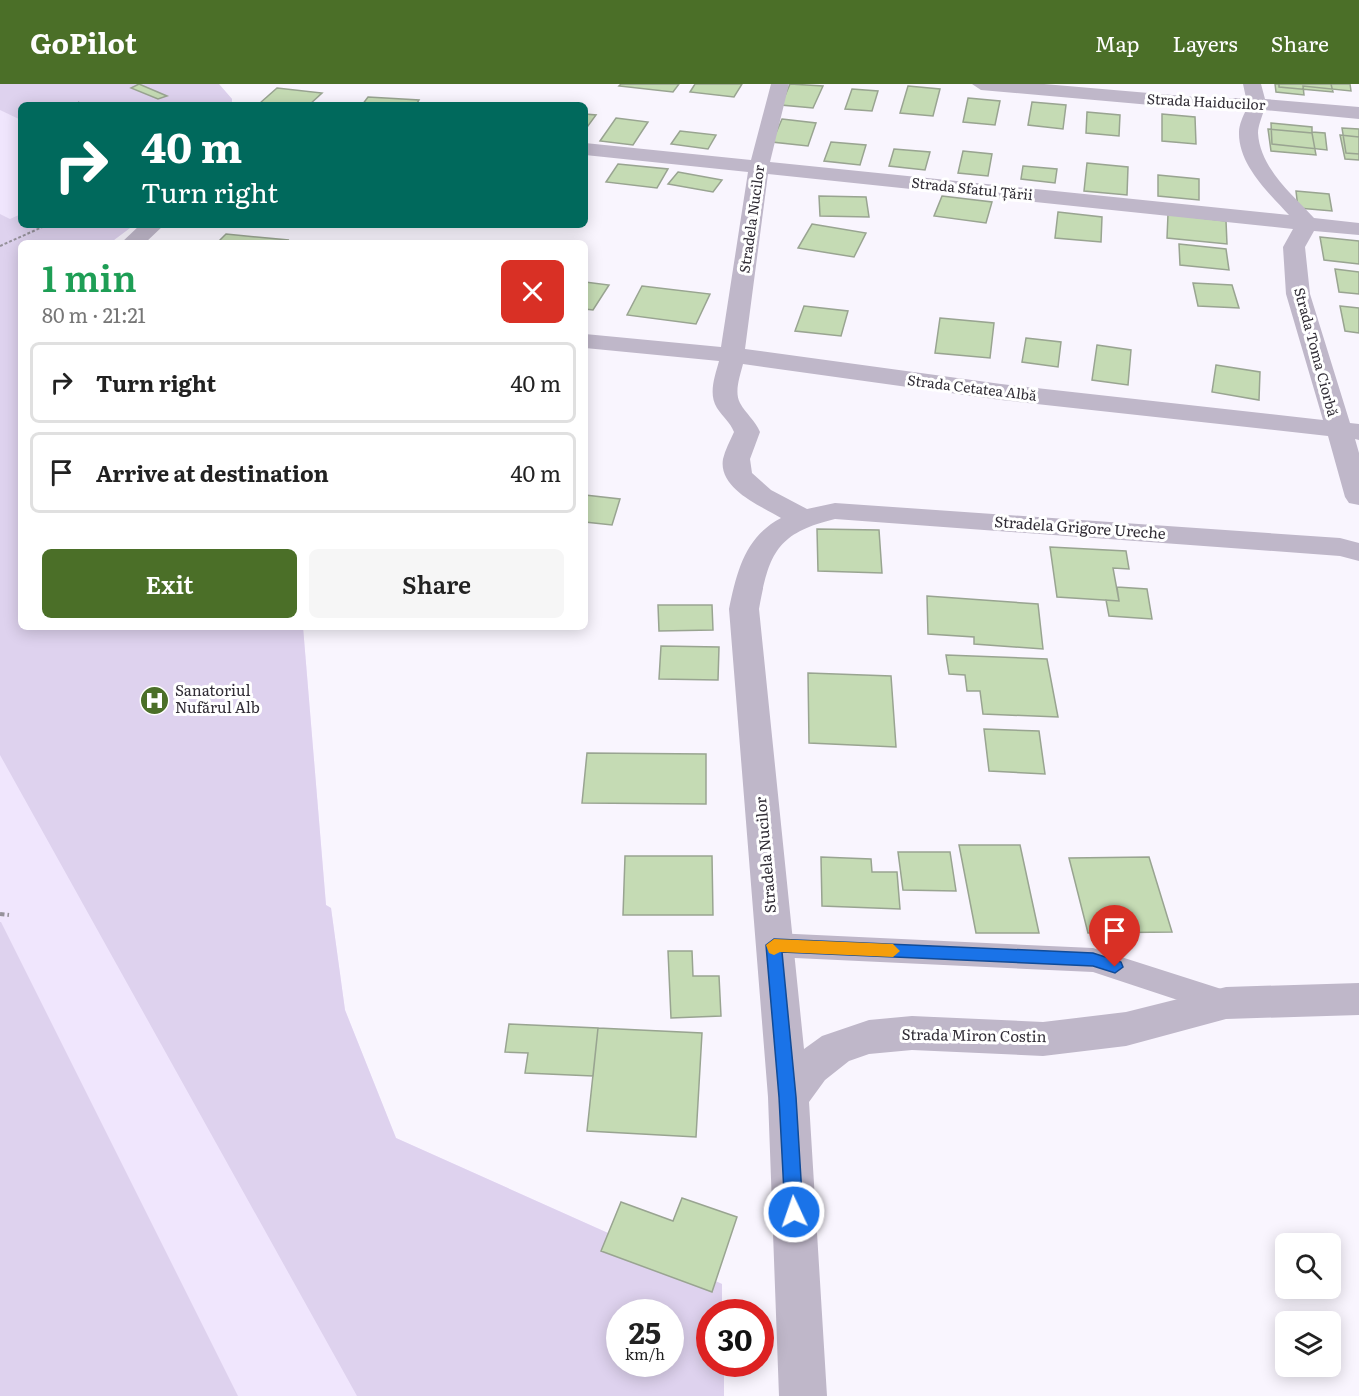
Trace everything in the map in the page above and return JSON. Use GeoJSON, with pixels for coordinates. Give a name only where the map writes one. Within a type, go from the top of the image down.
{"type":"FeatureCollection","features":[{"type":"Feature","properties":{"kind":"street","name":"Stradela Nucilor"},"geometry":{"type":"LineString","coordinates":[[780,84],[759,167],[725,390],[728,405],[742,420],[747,432],[736,462],[740,478],[760,495],[786,506],[801,518],[779,528],[766,542],[751,567],[744,609],[788,1097],[803,1396]]}},
{"type":"Feature","properties":{"kind":"street","name":"Strada Haiducilor"},"geometry":{"type":"LineString","coordinates":[[981,84],[1207,104],[1254,94],[1359,113]]}},
{"type":"Feature","properties":{"kind":"street"},"geometry":{"type":"LineString","coordinates":[[1254,94],[1248,131],[1252,150],[1264,175],[1307,223]]}},
{"type":"Feature","properties":{"kind":"street","name":"Strada Sfatul Țării"},"geometry":{"type":"LineString","coordinates":[[588,149],[1359,229]]}},
{"type":"Feature","properties":{"kind":"street","name":"Strada Toma Ciorbă"},"geometry":{"type":"LineString","coordinates":[[1307,223],[1294,247],[1298,294],[1348,431],[1359,497]]}},
{"type":"Feature","properties":{"kind":"street"},"geometry":{"type":"LineString","coordinates":[[136,240],[150,228]]}},
{"type":"Feature","properties":{"kind":"street","name":"Strada Cetatea Albă"},"geometry":{"type":"LineString","coordinates":[[588,341],[732,355],[1001,392],[1348,431]]}},
{"type":"Feature","properties":{"kind":"street","name":"Stradela Grigore Ureche"},"geometry":{"type":"LineString","coordinates":[[801,518],[835,512],[887,513],[1340,547],[1359,552]]}},
{"type":"Feature","properties":{"kind":"street","name":"Strada Miron Costin"},"geometry":{"type":"LineString","coordinates":[[788,1097],[811,1067],[836,1048],[869,1037],[912,1033],[1043,1039],[1126,1029],[1226,1003],[1359,999]]}},
{"type":"Feature","properties":{"kind":"lane"},"geometry":{"type":"LineString","coordinates":[[774,945],[1093,960],[1226,1003]]}},
{"type":"Feature","properties":{"kind":"path"},"geometry":{"type":"LineString","coordinates":[[0,246],[40,228]]}},
{"type":"Feature","properties":{"kind":"path"},"geometry":{"type":"LineString","coordinates":[[0,914],[9,915]]}},
{"type":"Feature","properties":{"kind":"shaded area","name":"Sanatoriul Nufărul Alb"},"geometry":{"type":"Polygon","coordinates":[[[0,84],[219,84],[232,99],[232,102],[18,102],[18,228],[130,228],[114,240],[18,240],[18,630],[303,630],[326,905],[331,908],[345,1010],[396,1138],[722,1284],[722,1299],[696,1299],[696,1377],[724,1377],[724,1396],[0,1396],[0,84]]]}},
{"type":"Feature","properties":{"kind":"shaded area"},"geometry":{"type":"Polygon","coordinates":[[[0,84],[219,84],[232,99],[232,102],[18,102],[18,119],[0,110],[0,84]]]}},
{"type":"Feature","properties":{"kind":"shaded area","name":"Sanatoriul Nufărul Alb"},"geometry":{"type":"Polygon","coordinates":[[[0,214],[10,219],[18,215],[18,228],[130,228],[114,240],[18,240],[18,630],[303,630],[326,905],[331,908],[345,1010],[396,1138],[722,1284],[722,1299],[696,1299],[696,1377],[724,1377],[724,1396],[357,1396],[0,755],[0,214]]]}},
{"type":"Feature","properties":{"kind":"shaded area"},"geometry":{"type":"Polygon","coordinates":[[[1,922],[238,1396],[0,1396],[1,922]]]}},
{"type":"Feature","properties":{"kind":"building"},"geometry":{"type":"Polygon","coordinates":[[[139,84],[167,96],[158,99],[131,88],[139,84]]]}},
{"type":"Feature","properties":{"kind":"building"},"geometry":{"type":"Polygon","coordinates":[[[621,84],[679,84],[673,92],[619,86],[621,84]]]}},
{"type":"Feature","properties":{"kind":"building"},"geometry":{"type":"Polygon","coordinates":[[[695,84],[742,84],[734,97],[690,92],[695,84]]]}},
{"type":"Feature","properties":{"kind":"building"},"geometry":{"type":"Polygon","coordinates":[[[790,84],[823,86],[813,108],[781,105],[790,84]]]}},
{"type":"Feature","properties":{"kind":"building"},"geometry":{"type":"Polygon","coordinates":[[[1275,84],[1350,84],[1351,91],[1303,86],[1304,95],[1276,92],[1275,84]]]}},
{"type":"Feature","properties":{"kind":"building"},"geometry":{"type":"Polygon","coordinates":[[[1279,84],[1331,84],[1333,92],[1279,87],[1279,84]]]}},
{"type":"Feature","properties":{"kind":"building"},"geometry":{"type":"Polygon","coordinates":[[[908,86],[940,89],[933,116],[900,113],[908,86]]]}},
{"type":"Feature","properties":{"kind":"building"},"geometry":{"type":"Polygon","coordinates":[[[277,88],[322,93],[312,102],[261,102],[277,88]]]}},
{"type":"Feature","properties":{"kind":"building"},"geometry":{"type":"Polygon","coordinates":[[[852,89],[878,91],[872,111],[845,109],[852,89]]]}},
{"type":"Feature","properties":{"kind":"building"},"geometry":{"type":"Polygon","coordinates":[[[368,97],[419,100],[418,102],[364,102],[368,97]]]}},
{"type":"Feature","properties":{"kind":"building"},"geometry":{"type":"Polygon","coordinates":[[[968,98],[1000,101],[995,125],[963,122],[968,98]]]}},
{"type":"Feature","properties":{"kind":"building"},"geometry":{"type":"Polygon","coordinates":[[[1032,102],[1066,105],[1063,129],[1028,125],[1032,102]]]}},
{"type":"Feature","properties":{"kind":"building"},"geometry":{"type":"Polygon","coordinates":[[[1087,112],[1120,115],[1119,136],[1086,133],[1087,112]]]}},
{"type":"Feature","properties":{"kind":"building"},"geometry":{"type":"Polygon","coordinates":[[[588,114],[596,115],[588,126],[588,114]]]}},
{"type":"Feature","properties":{"kind":"building"},"geometry":{"type":"Polygon","coordinates":[[[1162,114],[1195,117],[1196,144],[1162,141],[1162,114]]]}},
{"type":"Feature","properties":{"kind":"building"},"geometry":{"type":"Polygon","coordinates":[[[616,118],[648,122],[633,145],[600,141],[616,118]]]}},
{"type":"Feature","properties":{"kind":"building"},"geometry":{"type":"Polygon","coordinates":[[[782,119],[816,123],[808,146],[772,142],[782,119]]]}},
{"type":"Feature","properties":{"kind":"building"},"geometry":{"type":"Polygon","coordinates":[[[1271,123],[1312,127],[1312,132],[1325,133],[1327,150],[1272,144],[1271,123]]]}},
{"type":"Feature","properties":{"kind":"building"},"geometry":{"type":"Polygon","coordinates":[[[1342,128],[1359,129],[1359,154],[1346,153],[1342,128]]]}},
{"type":"Feature","properties":{"kind":"building"},"geometry":{"type":"Polygon","coordinates":[[[1268,129],[1312,133],[1316,155],[1271,151],[1268,129]]]}},
{"type":"Feature","properties":{"kind":"building"},"geometry":{"type":"Polygon","coordinates":[[[680,131],[716,135],[708,149],[671,144],[680,131]]]}},
{"type":"Feature","properties":{"kind":"building"},"geometry":{"type":"Polygon","coordinates":[[[1340,135],[1359,137],[1359,160],[1345,159],[1340,135]]]}},
{"type":"Feature","properties":{"kind":"building"},"geometry":{"type":"Polygon","coordinates":[[[831,142],[866,145],[860,165],[824,161],[831,142]]]}},
{"type":"Feature","properties":{"kind":"building"},"geometry":{"type":"Polygon","coordinates":[[[894,149],[930,152],[925,170],[889,166],[894,149]]]}},
{"type":"Feature","properties":{"kind":"building"},"geometry":{"type":"Polygon","coordinates":[[[963,151],[992,154],[988,176],[958,173],[963,151]]]}},
{"type":"Feature","properties":{"kind":"building"},"geometry":{"type":"Polygon","coordinates":[[[1087,163],[1128,167],[1127,195],[1084,191],[1087,163]]]}},
{"type":"Feature","properties":{"kind":"building"},"geometry":{"type":"Polygon","coordinates":[[[618,164],[668,169],[657,188],[606,182],[618,164]]]}},
{"type":"Feature","properties":{"kind":"building"},"geometry":{"type":"Polygon","coordinates":[[[1023,166],[1057,169],[1055,183],[1021,179],[1023,166]]]}},
{"type":"Feature","properties":{"kind":"building"},"geometry":{"type":"Polygon","coordinates":[[[678,172],[722,180],[713,192],[668,184],[678,172]]]}},
{"type":"Feature","properties":{"kind":"building"},"geometry":{"type":"Polygon","coordinates":[[[1158,175],[1199,179],[1199,200],[1158,196],[1158,175]]]}},
{"type":"Feature","properties":{"kind":"building"},"geometry":{"type":"Polygon","coordinates":[[[1296,191],[1329,194],[1332,211],[1298,208],[1296,191]]]}},
{"type":"Feature","properties":{"kind":"building"},"geometry":{"type":"Polygon","coordinates":[[[819,196],[866,197],[869,217],[820,216],[819,196]]]}},
{"type":"Feature","properties":{"kind":"building"},"geometry":{"type":"Polygon","coordinates":[[[942,196],[992,202],[986,223],[934,216],[942,196]]]}},
{"type":"Feature","properties":{"kind":"building"},"geometry":{"type":"Polygon","coordinates":[[[1058,212],[1102,217],[1101,242],[1055,238],[1058,212]]]}},
{"type":"Feature","properties":{"kind":"building"},"geometry":{"type":"Polygon","coordinates":[[[1168,214],[1226,221],[1227,244],[1167,238],[1168,214]]]}},
{"type":"Feature","properties":{"kind":"building"},"geometry":{"type":"Polygon","coordinates":[[[812,224],[866,233],[854,257],[798,248],[812,224]]]}},
{"type":"Feature","properties":{"kind":"building"},"geometry":{"type":"Polygon","coordinates":[[[226,234],[288,240],[220,240],[226,234]]]}},
{"type":"Feature","properties":{"kind":"building"},"geometry":{"type":"Polygon","coordinates":[[[1320,237],[1359,241],[1359,264],[1324,260],[1320,237]]]}},
{"type":"Feature","properties":{"kind":"building"},"geometry":{"type":"Polygon","coordinates":[[[1179,244],[1226,249],[1229,270],[1180,265],[1179,244]]]}},
{"type":"Feature","properties":{"kind":"building"},"geometry":{"type":"Polygon","coordinates":[[[1335,269],[1359,272],[1359,294],[1339,292],[1335,269]]]}},
{"type":"Feature","properties":{"kind":"building"},"geometry":{"type":"Polygon","coordinates":[[[588,282],[609,285],[593,310],[588,309],[588,282]]]}},
{"type":"Feature","properties":{"kind":"building"},"geometry":{"type":"Polygon","coordinates":[[[1193,283],[1232,285],[1239,308],[1198,306],[1193,283]]]}},
{"type":"Feature","properties":{"kind":"building"},"geometry":{"type":"Polygon","coordinates":[[[642,286],[710,294],[696,324],[627,315],[642,286]]]}},
{"type":"Feature","properties":{"kind":"building"},"geometry":{"type":"Polygon","coordinates":[[[804,306],[848,311],[841,336],[795,331],[804,306]]]}},
{"type":"Feature","properties":{"kind":"building"},"geometry":{"type":"Polygon","coordinates":[[[1340,306],[1359,308],[1359,333],[1345,331],[1340,306]]]}},
{"type":"Feature","properties":{"kind":"building"},"geometry":{"type":"Polygon","coordinates":[[[940,318],[994,323],[990,358],[935,353],[940,318]]]}},
{"type":"Feature","properties":{"kind":"building"},"geometry":{"type":"Polygon","coordinates":[[[1026,338],[1061,342],[1058,367],[1022,362],[1026,338]]]}},
{"type":"Feature","properties":{"kind":"building"},"geometry":{"type":"Polygon","coordinates":[[[1097,345],[1131,350],[1128,385],[1092,380],[1097,345]]]}},
{"type":"Feature","properties":{"kind":"building"},"geometry":{"type":"Polygon","coordinates":[[[1216,365],[1260,372],[1259,400],[1212,392],[1216,365]]]}},
{"type":"Feature","properties":{"kind":"building"},"geometry":{"type":"Polygon","coordinates":[[[588,495],[620,499],[612,525],[588,522],[588,495]]]}},
{"type":"Feature","properties":{"kind":"building"},"geometry":{"type":"Polygon","coordinates":[[[817,529],[879,530],[882,573],[818,571],[817,529]]]}},
{"type":"Feature","properties":{"kind":"building"},"geometry":{"type":"Polygon","coordinates":[[[1050,547],[1126,551],[1129,569],[1113,568],[1119,601],[1057,597],[1050,547]]]}},
{"type":"Feature","properties":{"kind":"building"},"geometry":{"type":"Polygon","coordinates":[[[1117,587],[1147,589],[1152,619],[1109,616],[1106,600],[1119,601],[1117,587]]]}},
{"type":"Feature","properties":{"kind":"building"},"geometry":{"type":"Polygon","coordinates":[[[927,596],[1038,604],[1043,649],[974,644],[974,637],[928,634],[927,596]]]}},
{"type":"Feature","properties":{"kind":"building"},"geometry":{"type":"Polygon","coordinates":[[[658,605],[712,605],[713,630],[659,631],[658,605]]]}},
{"type":"Feature","properties":{"kind":"building"},"geometry":{"type":"Polygon","coordinates":[[[661,646],[719,647],[718,680],[659,679],[661,646]]]}},
{"type":"Feature","properties":{"kind":"building"},"geometry":{"type":"Polygon","coordinates":[[[946,655],[1047,659],[1058,717],[983,714],[980,691],[967,691],[965,675],[949,674],[946,655]]]}},
{"type":"Feature","properties":{"kind":"building"},"geometry":{"type":"Polygon","coordinates":[[[808,673],[891,676],[896,747],[809,743],[808,673]]]}},
{"type":"Feature","properties":{"kind":"building"},"geometry":{"type":"Polygon","coordinates":[[[984,729],[1039,731],[1045,774],[989,771],[984,729]]]}},
{"type":"Feature","properties":{"kind":"building"},"geometry":{"type":"Polygon","coordinates":[[[587,753],[706,754],[706,804],[582,803],[587,753]]]}},
{"type":"Feature","properties":{"kind":"building"},"geometry":{"type":"Polygon","coordinates":[[[959,845],[1020,845],[1039,933],[976,933],[959,845]]]}},
{"type":"Feature","properties":{"kind":"building"},"geometry":{"type":"Polygon","coordinates":[[[898,852],[950,852],[956,891],[903,890],[898,852]]]}},
{"type":"Feature","properties":{"kind":"building"},"geometry":{"type":"Polygon","coordinates":[[[625,856],[712,856],[713,915],[623,915],[625,856]]]}},
{"type":"Feature","properties":{"kind":"building"},"geometry":{"type":"Polygon","coordinates":[[[821,857],[871,859],[872,872],[897,872],[900,909],[822,906],[821,857]]]}},
{"type":"Feature","properties":{"kind":"building"},"geometry":{"type":"Polygon","coordinates":[[[1149,857],[1172,932],[1088,933],[1069,858],[1149,857]]]}},
{"type":"Feature","properties":{"kind":"building"},"geometry":{"type":"Polygon","coordinates":[[[668,951],[692,951],[693,976],[719,976],[721,1016],[671,1018],[668,951]]]}},
{"type":"Feature","properties":{"kind":"building"},"geometry":{"type":"Polygon","coordinates":[[[509,1024],[598,1028],[593,1076],[525,1073],[528,1053],[505,1052],[509,1024]]]}},
{"type":"Feature","properties":{"kind":"building"},"geometry":{"type":"Polygon","coordinates":[[[598,1028],[702,1033],[696,1137],[587,1131],[598,1028]]]}},
{"type":"Feature","properties":{"kind":"building"},"geometry":{"type":"Polygon","coordinates":[[[682,1198],[737,1217],[712,1292],[601,1251],[621,1202],[673,1221],[682,1198]]]}},
{"type":"Feature","properties":{"kind":"slow traffic"},"geometry":{"type":"LineString","coordinates":[[774,948],[774,945],[893,951]]}},
{"type":"Feature","properties":{"kind":"place","name":"Sanatoriul Nufărul Alb"},"geometry":{"type":"Point","coordinates":[154,700]}},
{"type":"Feature","properties":{"kind":"route"},"geometry":{"type":"LineString","coordinates":[[794,1212],[788,1097],[774,945],[1093,960],[1115,967]]}}]}
